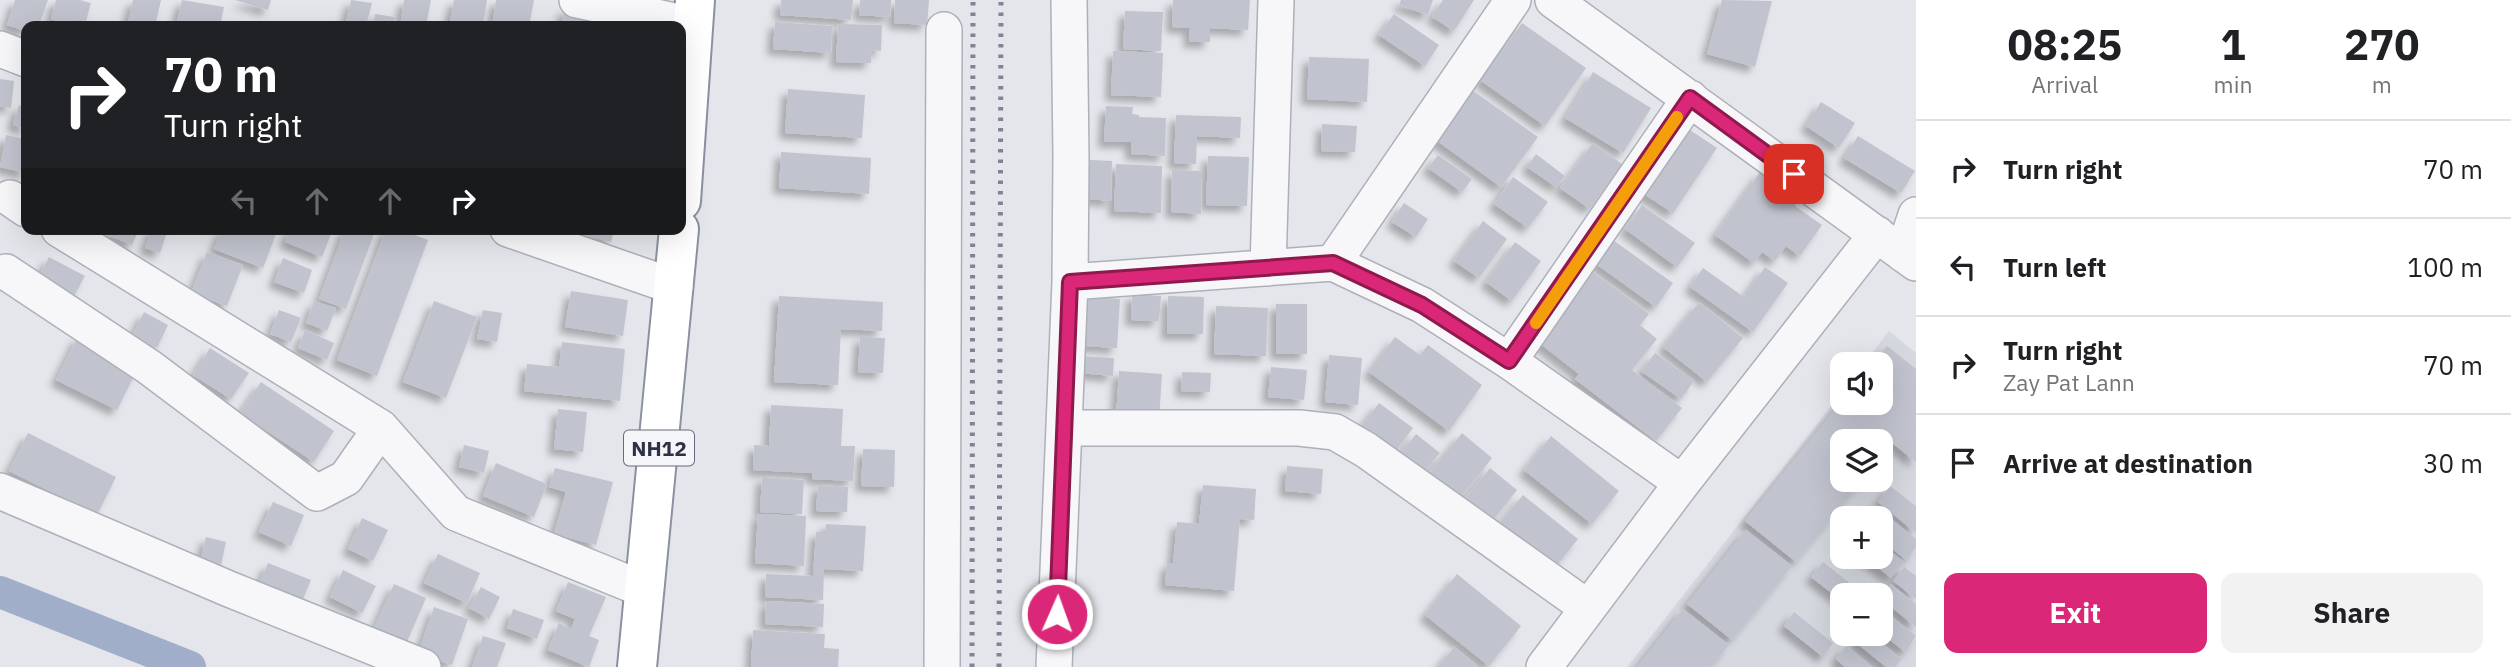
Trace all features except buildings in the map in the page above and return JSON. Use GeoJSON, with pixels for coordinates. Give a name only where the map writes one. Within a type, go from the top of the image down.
{"type":"FeatureCollection","features":[{"type":"Feature","properties":{"kind":"highway"},"geometry":{"type":"LineString","coordinates":[[686,129],[694,13]]}},
{"type":"Feature","properties":{"kind":"highway","name":"NH12"},"geometry":{"type":"LineString","coordinates":[[637,667],[679,235]]}},
{"type":"Feature","properties":{"kind":"street"},"geometry":{"type":"LineString","coordinates":[[577,0],[694,13]]}},
{"type":"Feature","properties":{"kind":"street"},"geometry":{"type":"LineString","coordinates":[[1055,667],[1070,282],[1069,0]]}},
{"type":"Feature","properties":{"kind":"street"},"geometry":{"type":"LineString","coordinates":[[1268,268],[1276,0]]}},
{"type":"Feature","properties":{"kind":"street"},"geometry":{"type":"LineString","coordinates":[[1333,263],[1513,0]]}},
{"type":"Feature","properties":{"kind":"street"},"geometry":{"type":"LineString","coordinates":[[1553,0],[1899,250]]}},
{"type":"Feature","properties":{"kind":"street"},"geometry":{"type":"LineString","coordinates":[[942,667],[944,30]]}},
{"type":"Feature","properties":{"kind":"street"},"geometry":{"type":"LineString","coordinates":[[0,49],[21,58]]}},
{"type":"Feature","properties":{"kind":"street"},"geometry":{"type":"LineString","coordinates":[[1509,361],[1690,98]]}},
{"type":"Feature","properties":{"kind":"street"},"geometry":{"type":"LineString","coordinates":[[1544,667],[1682,483],[1899,250],[1916,215]]}},
{"type":"Feature","properties":{"kind":"street"},"geometry":{"type":"LineString","coordinates":[[69,235],[381,428],[456,513],[645,590]]}},
{"type":"Feature","properties":{"kind":"street"},"geometry":{"type":"LineString","coordinates":[[525,235],[675,287]]}},
{"type":"Feature","properties":{"kind":"street"},"geometry":{"type":"LineString","coordinates":[[1070,282],[1333,263],[1422,305],[1509,361],[1682,483]]}},
{"type":"Feature","properties":{"kind":"street"},"geometry":{"type":"LineString","coordinates":[[6,272],[149,367],[317,494],[346,478],[381,428]]}},
{"type":"Feature","properties":{"kind":"street"},"geometry":{"type":"LineString","coordinates":[[1064,428],[1298,428],[1335,432],[1366,450],[1588,608]]}},
{"type":"Feature","properties":{"kind":"street"},"geometry":{"type":"LineString","coordinates":[[0,491],[229,589],[423,667]]}},
{"type":"Feature","properties":{"kind":"shaded area"},"geometry":{"type":"Polygon","coordinates":[[[1889,331],[1916,353],[1916,667],[1627,667],[1830,408],[1830,415],[1893,415],[1893,352],[1873,352],[1889,331]]]}},
{"type":"Feature","properties":{"kind":"waterway"},"geometry":{"type":"LineString","coordinates":[[0,592],[190,667]]}},
{"type":"Feature","properties":{"kind":"railway"},"geometry":{"type":"LineString","coordinates":[[972,667],[973,0]]}},
{"type":"Feature","properties":{"kind":"railway"},"geometry":{"type":"LineString","coordinates":[[999,667],[1001,0]]}},
{"type":"Feature","properties":{"kind":"slow traffic"},"geometry":{"type":"LineString","coordinates":[[1536,323],[1677,117]]}},
{"type":"Feature","properties":{"kind":"route"},"geometry":{"type":"LineString","coordinates":[[1057,614],[1070,282],[1333,263],[1422,305],[1509,361],[1690,98],[1794,174]]}}]}
